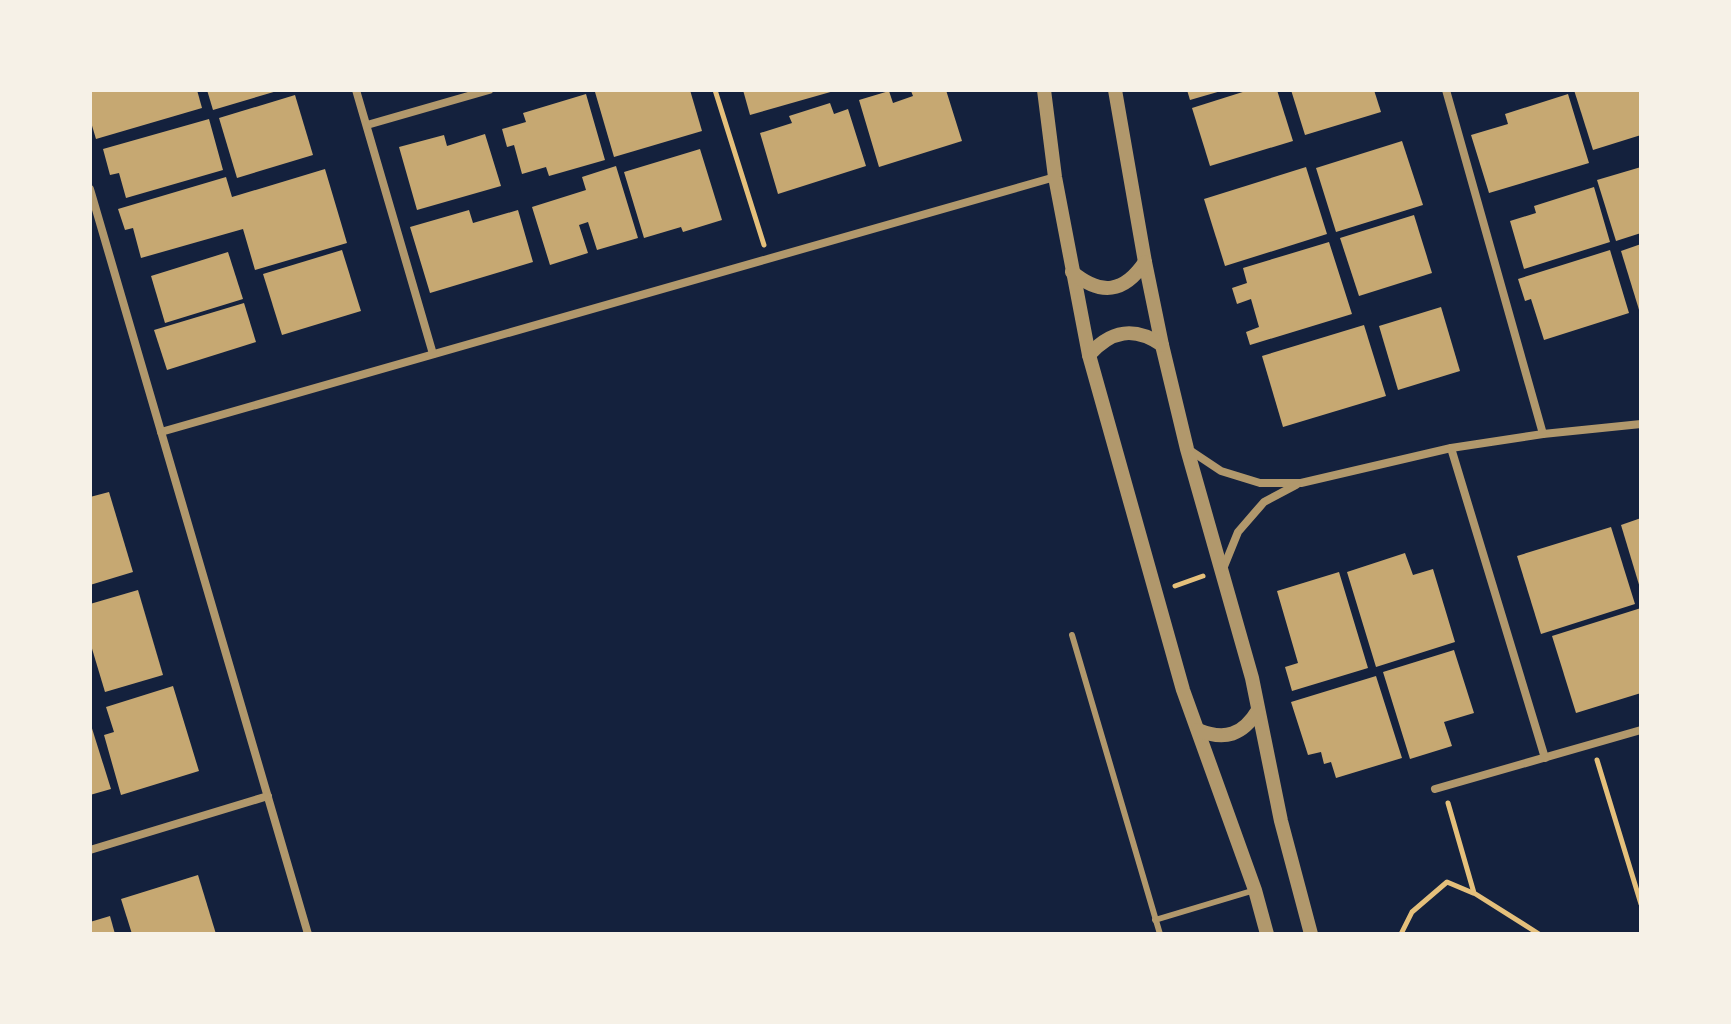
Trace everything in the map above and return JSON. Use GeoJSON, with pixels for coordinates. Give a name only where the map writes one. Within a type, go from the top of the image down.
{"type":"FeatureCollection","features":[{"type":"Feature","properties":{"kind":"street"},"geometry":{"type":"LineString","coordinates":[[356,90],[433,354]]}},
{"type":"Feature","properties":{"kind":"street"},"geometry":{"type":"LineString","coordinates":[[367,125],[489,90]]}},
{"type":"Feature","properties":{"kind":"street"},"geometry":{"type":"LineString","coordinates":[[1044,90],[1055,177],[1089,355],[1183,690],[1255,890],[1267,934]]}},
{"type":"Feature","properties":{"kind":"street"},"geometry":{"type":"LineString","coordinates":[[1115,90],[1162,345],[1187,449],[1252,678],[1281,821],[1311,934]]}},
{"type":"Feature","properties":{"kind":"street"},"geometry":{"type":"LineString","coordinates":[[1446,90],[1543,434]]}},
{"type":"Feature","properties":{"kind":"street"},"geometry":{"type":"LineString","coordinates":[[161,432],[1055,177]]}},
{"type":"Feature","properties":{"kind":"street"},"geometry":{"type":"LineString","coordinates":[[90,189],[308,934]]}},
{"type":"Feature","properties":{"kind":"street"},"geometry":{"type":"LineString","coordinates":[[1072,272],[1086,283],[1103,288],[1120,286],[1135,276],[1145,262]]}},
{"type":"Feature","properties":{"kind":"street"},"geometry":{"type":"LineString","coordinates":[[1089,355],[1110,337],[1123,333],[1151,337],[1162,345]]}},
{"type":"Feature","properties":{"kind":"street"},"geometry":{"type":"LineString","coordinates":[[1187,449],[1221,471],[1260,483],[1301,483],[1451,448],[1641,424]]}},
{"type":"Feature","properties":{"kind":"street"},"geometry":{"type":"LineString","coordinates":[[1451,448],[1545,758]]}},
{"type":"Feature","properties":{"kind":"street"},"geometry":{"type":"LineString","coordinates":[[1223,569],[1238,532],[1264,502],[1301,483]]}},
{"type":"Feature","properties":{"kind":"street"},"geometry":{"type":"LineString","coordinates":[[1198,730],[1226,736],[1251,722],[1258,710]]}},
{"type":"Feature","properties":{"kind":"street"},"geometry":{"type":"LineString","coordinates":[[1439,788],[1641,730]]}},
{"type":"Feature","properties":{"kind":"street"},"geometry":{"type":"LineString","coordinates":[[90,850],[268,796]]}},
{"type":"Feature","properties":{"kind":"lane"},"geometry":{"type":"LineString","coordinates":[[1072,635],[1160,934]]}},
{"type":"Feature","properties":{"kind":"lane"},"geometry":{"type":"LineString","coordinates":[[1155,920],[1255,890]]}},
{"type":"Feature","properties":{"kind":"path"},"geometry":{"type":"LineString","coordinates":[[715,90],[768,259]]}},
{"type":"Feature","properties":{"kind":"path"},"geometry":{"type":"LineString","coordinates":[[1155,593],[1223,569]]}},
{"type":"Feature","properties":{"kind":"path"},"geometry":{"type":"LineString","coordinates":[[1592,744],[1641,904]]}},
{"type":"Feature","properties":{"kind":"path"},"geometry":{"type":"LineString","coordinates":[[1439,788],[1474,893]]}},
{"type":"Feature","properties":{"kind":"path"},"geometry":{"type":"LineString","coordinates":[[1401,934],[1412,912],[1447,882],[1474,893],[1539,934]]}},
{"type":"Feature","properties":{"kind":"building"},"geometry":{"type":"Polygon","coordinates":[[[90,90],[197,90],[202,108],[96,139],[90,119],[90,90]]]}},
{"type":"Feature","properties":{"kind":"building"},"geometry":{"type":"Polygon","coordinates":[[[207,90],[277,90],[277,91],[213,110],[207,90]]]}},
{"type":"Feature","properties":{"kind":"building"},"geometry":{"type":"Polygon","coordinates":[[[690,90],[702,131],[614,157],[595,92],[690,90]]]}},
{"type":"Feature","properties":{"kind":"building"},"geometry":{"type":"Polygon","coordinates":[[[743,90],[834,90],[834,91],[750,115],[743,90]]]}},
{"type":"Feature","properties":{"kind":"building"},"geometry":{"type":"Polygon","coordinates":[[[913,90],[946,90],[962,141],[879,167],[859,100],[889,91],[893,103],[913,96],[913,90]]]}},
{"type":"Feature","properties":{"kind":"building"},"geometry":{"type":"Polygon","coordinates":[[[1187,90],[1221,90],[1221,91],[1190,100],[1187,90]]]}},
{"type":"Feature","properties":{"kind":"building"},"geometry":{"type":"Polygon","coordinates":[[[1249,90],[1277,90],[1293,141],[1210,166],[1192,108],[1249,90]]]}},
{"type":"Feature","properties":{"kind":"building"},"geometry":{"type":"Polygon","coordinates":[[[1291,90],[1374,90],[1381,112],[1305,135],[1291,90]]]}},
{"type":"Feature","properties":{"kind":"building"},"geometry":{"type":"Polygon","coordinates":[[[1574,90],[1641,90],[1641,135],[1593,150],[1574,90]]]}},
{"type":"Feature","properties":{"kind":"building"},"geometry":{"type":"Polygon","coordinates":[[[586,94],[605,160],[549,176],[546,167],[522,174],[514,145],[507,147],[502,129],[526,122],[523,113],[586,94]]]}},
{"type":"Feature","properties":{"kind":"building"},"geometry":{"type":"Polygon","coordinates":[[[1568,94],[1589,163],[1489,193],[1471,135],[1508,124],[1505,114],[1568,94]]]}},
{"type":"Feature","properties":{"kind":"building"},"geometry":{"type":"Polygon","coordinates":[[[295,95],[313,155],[237,178],[219,118],[295,95]]]}},
{"type":"Feature","properties":{"kind":"building"},"geometry":{"type":"Polygon","coordinates":[[[830,103],[834,114],[848,109],[866,166],[778,194],[760,133],[792,123],[789,116],[830,103]]]}},
{"type":"Feature","properties":{"kind":"building"},"geometry":{"type":"Polygon","coordinates":[[[209,119],[223,170],[126,198],[119,173],[110,175],[103,149],[209,119]]]}},
{"type":"Feature","properties":{"kind":"building"},"geometry":{"type":"Polygon","coordinates":[[[485,134],[501,186],[417,210],[399,147],[444,135],[447,146],[485,134]]]}},
{"type":"Feature","properties":{"kind":"building"},"geometry":{"type":"Polygon","coordinates":[[[1402,141],[1423,205],[1336,232],[1316,168],[1402,141]]]}},
{"type":"Feature","properties":{"kind":"building"},"geometry":{"type":"Polygon","coordinates":[[[700,149],[722,220],[683,232],[681,227],[644,238],[624,172],[700,149]]]}},
{"type":"Feature","properties":{"kind":"building"},"geometry":{"type":"Polygon","coordinates":[[[616,166],[638,238],[597,250],[588,222],[579,225],[588,253],[550,265],[532,207],[586,190],[582,177],[616,166]]]}},
{"type":"Feature","properties":{"kind":"building"},"geometry":{"type":"Polygon","coordinates":[[[1306,167],[1327,234],[1225,266],[1204,199],[1306,167]]]}},
{"type":"Feature","properties":{"kind":"building"},"geometry":{"type":"Polygon","coordinates":[[[1641,167],[1641,233],[1616,241],[1597,180],[1641,167]]]}},
{"type":"Feature","properties":{"kind":"building"},"geometry":{"type":"Polygon","coordinates":[[[325,169],[347,243],[255,270],[243,229],[141,258],[133,228],[125,230],[118,209],[226,177],[232,197],[325,169]]]}},
{"type":"Feature","properties":{"kind":"building"},"geometry":{"type":"Polygon","coordinates":[[[1594,187],[1610,242],[1524,269],[1510,221],[1536,213],[1534,206],[1594,187]]]}},
{"type":"Feature","properties":{"kind":"building"},"geometry":{"type":"Polygon","coordinates":[[[469,210],[473,223],[518,210],[533,262],[430,293],[410,227],[469,210]]]}},
{"type":"Feature","properties":{"kind":"building"},"geometry":{"type":"Polygon","coordinates":[[[1414,215],[1432,273],[1359,296],[1340,238],[1414,215]]]}},
{"type":"Feature","properties":{"kind":"building"},"geometry":{"type":"Polygon","coordinates":[[[1329,242],[1352,314],[1250,345],[1246,332],[1259,327],[1251,299],[1237,304],[1232,288],[1247,283],[1243,268],[1329,242]]]}},
{"type":"Feature","properties":{"kind":"building"},"geometry":{"type":"Polygon","coordinates":[[[1641,244],[1641,313],[1640,313],[1621,251],[1641,244]]]}},
{"type":"Feature","properties":{"kind":"building"},"geometry":{"type":"Polygon","coordinates":[[[342,250],[361,311],[282,335],[263,274],[342,250]]]}},
{"type":"Feature","properties":{"kind":"building"},"geometry":{"type":"Polygon","coordinates":[[[1610,250],[1629,313],[1544,340],[1531,299],[1525,301],[1518,279],[1610,250]]]}},
{"type":"Feature","properties":{"kind":"building"},"geometry":{"type":"Polygon","coordinates":[[[228,252],[243,299],[165,323],[151,276],[228,252]]]}},
{"type":"Feature","properties":{"kind":"building"},"geometry":{"type":"Polygon","coordinates":[[[244,303],[256,342],[167,370],[154,330],[244,303]]]}},
{"type":"Feature","properties":{"kind":"building"},"geometry":{"type":"Polygon","coordinates":[[[1441,307],[1460,371],[1398,390],[1379,326],[1441,307]]]}},
{"type":"Feature","properties":{"kind":"building"},"geometry":{"type":"Polygon","coordinates":[[[1364,325],[1386,396],[1283,427],[1262,356],[1364,325]]]}},
{"type":"Feature","properties":{"kind":"building"},"geometry":{"type":"Polygon","coordinates":[[[109,492],[133,572],[90,585],[90,497],[109,492]]]}},
{"type":"Feature","properties":{"kind":"building"},"geometry":{"type":"Polygon","coordinates":[[[1641,518],[1641,588],[1640,588],[1621,525],[1641,518]]]}},
{"type":"Feature","properties":{"kind":"building"},"geometry":{"type":"Polygon","coordinates":[[[1611,527],[1635,604],[1541,634],[1517,556],[1611,527]]]}},
{"type":"Feature","properties":{"kind":"building"},"geometry":{"type":"Polygon","coordinates":[[[1405,553],[1413,575],[1433,569],[1455,642],[1376,667],[1347,572],[1405,553]]]}},
{"type":"Feature","properties":{"kind":"building"},"geometry":{"type":"Polygon","coordinates":[[[1339,572],[1368,668],[1292,691],[1285,667],[1298,663],[1277,591],[1339,572]]]}},
{"type":"Feature","properties":{"kind":"building"},"geometry":{"type":"Polygon","coordinates":[[[138,590],[163,675],[105,692],[90,642],[90,604],[138,590]]]}},
{"type":"Feature","properties":{"kind":"building"},"geometry":{"type":"Polygon","coordinates":[[[1641,608],[1641,693],[1576,713],[1552,636],[1641,608]]]}},
{"type":"Feature","properties":{"kind":"building"},"geometry":{"type":"Polygon","coordinates":[[[1454,650],[1474,713],[1444,722],[1452,746],[1410,759],[1383,672],[1454,650]]]}},
{"type":"Feature","properties":{"kind":"building"},"geometry":{"type":"Polygon","coordinates":[[[1376,676],[1402,758],[1336,778],[1331,762],[1324,764],[1321,752],[1308,755],[1291,702],[1376,676]]]}},
{"type":"Feature","properties":{"kind":"building"},"geometry":{"type":"Polygon","coordinates":[[[173,686],[199,771],[121,795],[104,735],[114,732],[106,707],[173,686]]]}},
{"type":"Feature","properties":{"kind":"building"},"geometry":{"type":"Polygon","coordinates":[[[90,722],[111,789],[90,795],[90,722]]]}},
{"type":"Feature","properties":{"kind":"building"},"geometry":{"type":"Polygon","coordinates":[[[198,875],[216,934],[132,934],[121,899],[198,875]]]}},
{"type":"Feature","properties":{"kind":"building"},"geometry":{"type":"Polygon","coordinates":[[[110,916],[115,934],[90,934],[90,922],[110,916]]]}}]}
